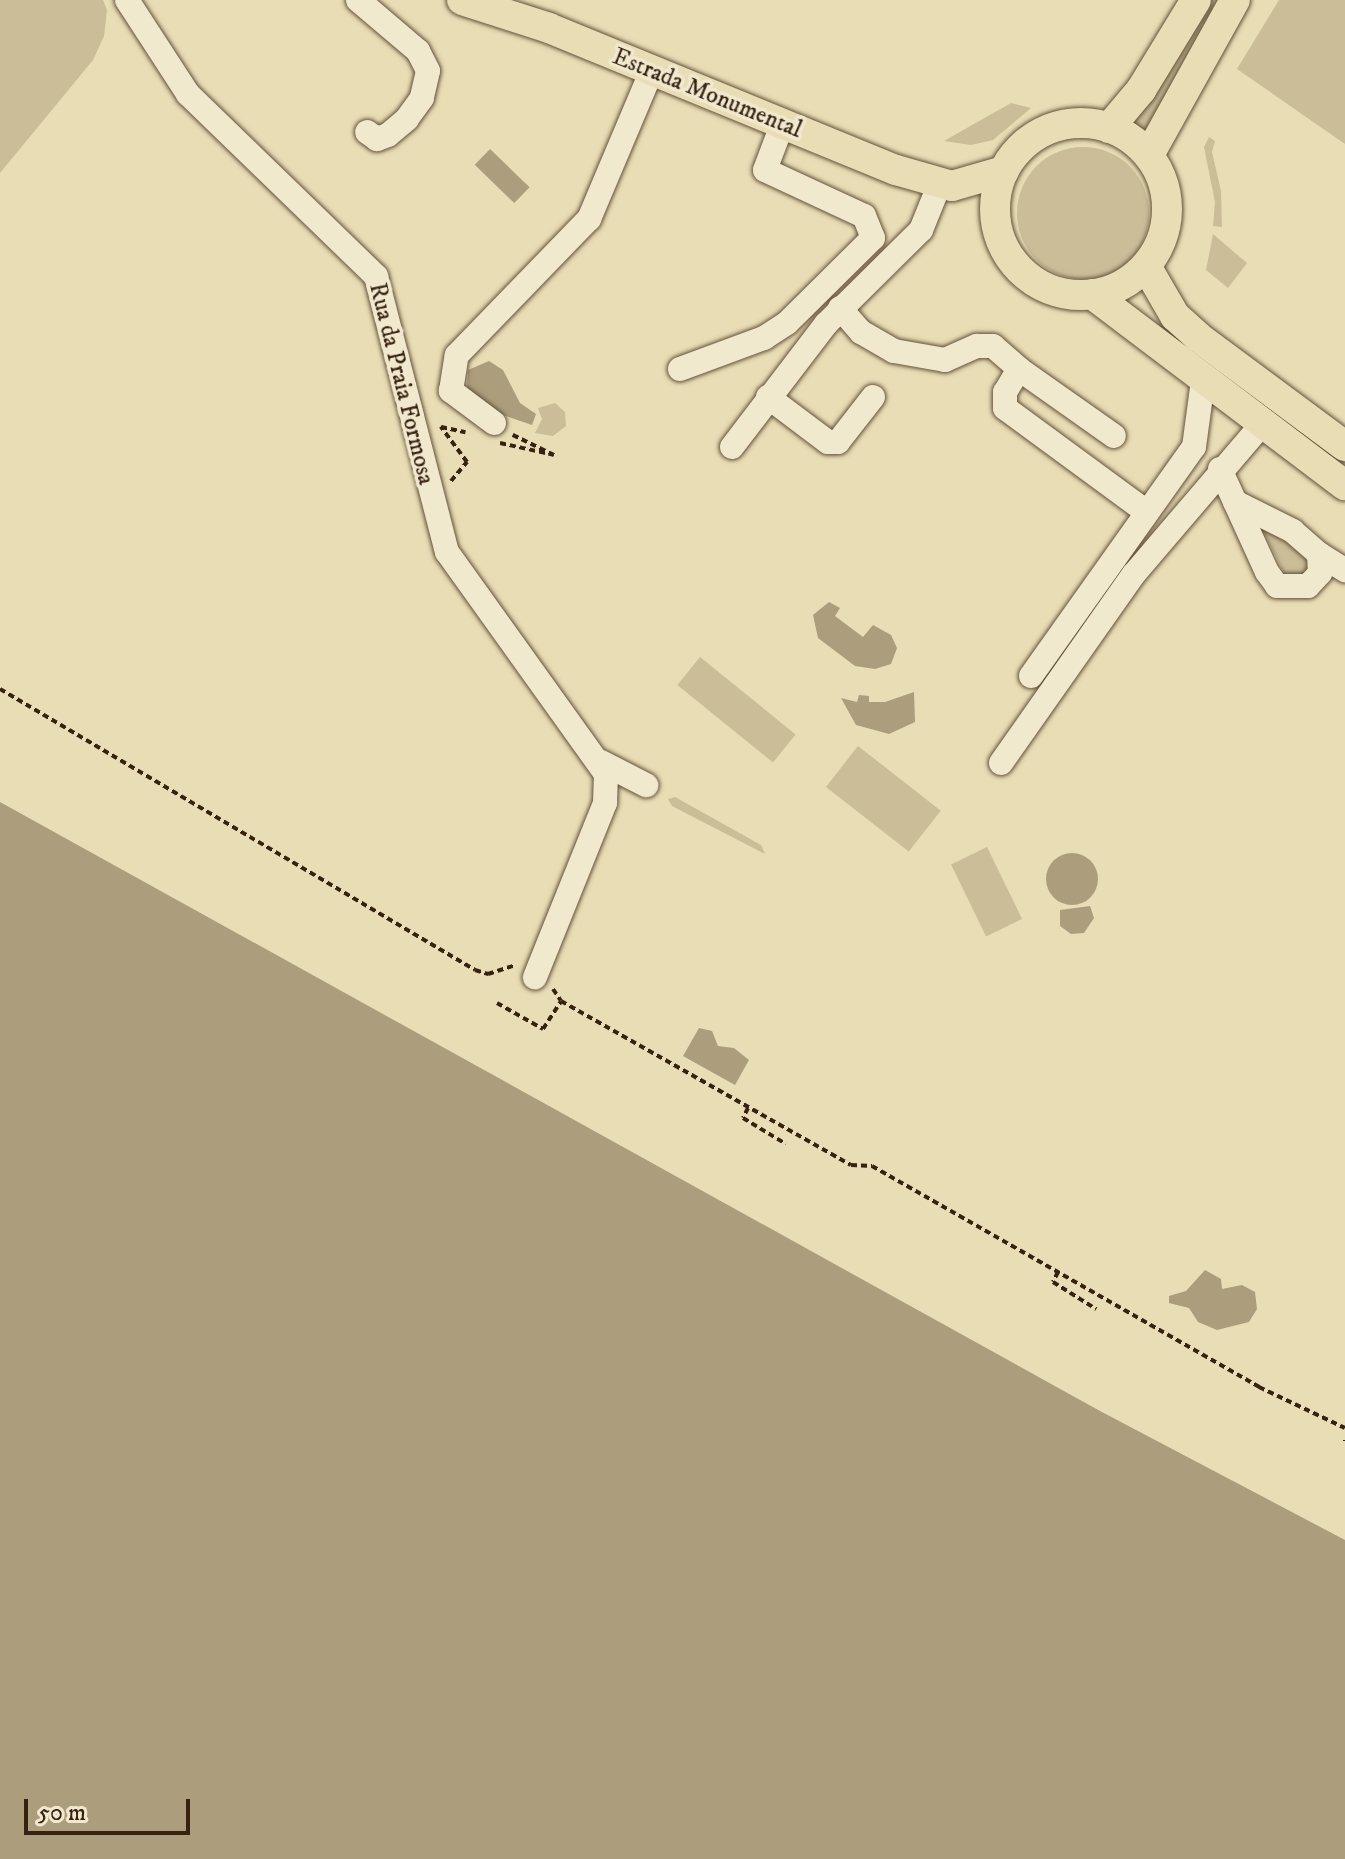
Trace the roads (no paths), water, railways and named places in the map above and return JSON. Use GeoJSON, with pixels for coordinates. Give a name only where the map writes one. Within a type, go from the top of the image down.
{"type":"FeatureCollection","features":[{"type":"Feature","properties":{"kind":"main road"},"geometry":{"type":"LineString","coordinates":[[1109,128],[1141,90],[1196,0]]}},
{"type":"Feature","properties":{"kind":"main road"},"geometry":{"type":"LineString","coordinates":[[1149,155],[1235,0]]}},
{"type":"Feature","properties":{"kind":"main road","name":"Estrada Monumental"},"geometry":{"type":"LineString","coordinates":[[471,2],[549,28],[782,125],[946,184],[995,217]]}},
{"type":"Feature","properties":{"kind":"main road"},"geometry":{"type":"LineString","coordinates":[[1072,125],[1109,128],[1149,155],[1161,177],[1167,214],[1164,233],[1146,266],[1121,285],[1092,294],[1069,295],[1027,276],[1011,260],[995,217],[1004,171],[1037,135],[1072,125]]}},
{"type":"Feature","properties":{"kind":"main road"},"geometry":{"type":"LineString","coordinates":[[946,184],[1004,171]]}},
{"type":"Feature","properties":{"kind":"main road"},"geometry":{"type":"LineString","coordinates":[[1146,266],[1175,316],[1198,337],[1345,446]]}},
{"type":"Feature","properties":{"kind":"main road"},"geometry":{"type":"LineString","coordinates":[[1092,294],[1345,485]]}},
{"type":"Feature","properties":{"kind":"street","name":"Rua da Praia Formosa"},"geometry":{"type":"LineString","coordinates":[[127,0],[188,94],[376,276],[447,552],[487,613],[601,762]]}},
{"type":"Feature","properties":{"kind":"street"},"geometry":{"type":"LineString","coordinates":[[358,0],[418,51],[428,71],[422,98],[407,119],[388,135],[377,139],[367,132]]}},
{"type":"Feature","properties":{"kind":"street"},"geometry":{"type":"LineString","coordinates":[[494,423],[451,391],[457,355],[589,219],[651,72]]}},
{"type":"Feature","properties":{"kind":"street"},"geometry":{"type":"LineString","coordinates":[[680,369],[764,338],[787,323],[873,238],[864,216],[765,170],[782,125]]}},
{"type":"Feature","properties":{"kind":"street"},"geometry":{"type":"LineString","coordinates":[[732,447],[840,308],[921,230],[946,184]]}},
{"type":"Feature","properties":{"kind":"street"},"geometry":{"type":"LineString","coordinates":[[840,308],[861,332],[894,351],[945,360],[977,346],[993,346],[1019,369],[1114,436]]}},
{"type":"Feature","properties":{"kind":"street"},"geometry":{"type":"LineString","coordinates":[[1019,369],[1005,392],[1005,408],[1145,511]]}},
{"type":"Feature","properties":{"kind":"street"},"geometry":{"type":"LineString","coordinates":[[1031,676],[1145,511],[1194,447],[1203,380]]}},
{"type":"Feature","properties":{"kind":"street"},"geometry":{"type":"LineString","coordinates":[[768,397],[828,442],[838,442],[873,397]]}},
{"type":"Feature","properties":{"kind":"street"},"geometry":{"type":"LineString","coordinates":[[1001,763],[1134,574],[1220,469],[1262,424]]}},
{"type":"Feature","properties":{"kind":"street"},"geometry":{"type":"LineString","coordinates":[[1220,469],[1277,586],[1308,586],[1320,573],[1319,554]]}},
{"type":"Feature","properties":{"kind":"street"},"geometry":{"type":"LineString","coordinates":[[1235,502],[1293,531],[1319,554],[1345,570]]}},
{"type":"Feature","properties":{"kind":"street"},"geometry":{"type":"LineString","coordinates":[[601,762],[646,785]]}},
{"type":"Feature","properties":{"kind":"street"},"geometry":{"type":"LineString","coordinates":[[535,977],[605,803],[608,786],[601,762]]}}]}
